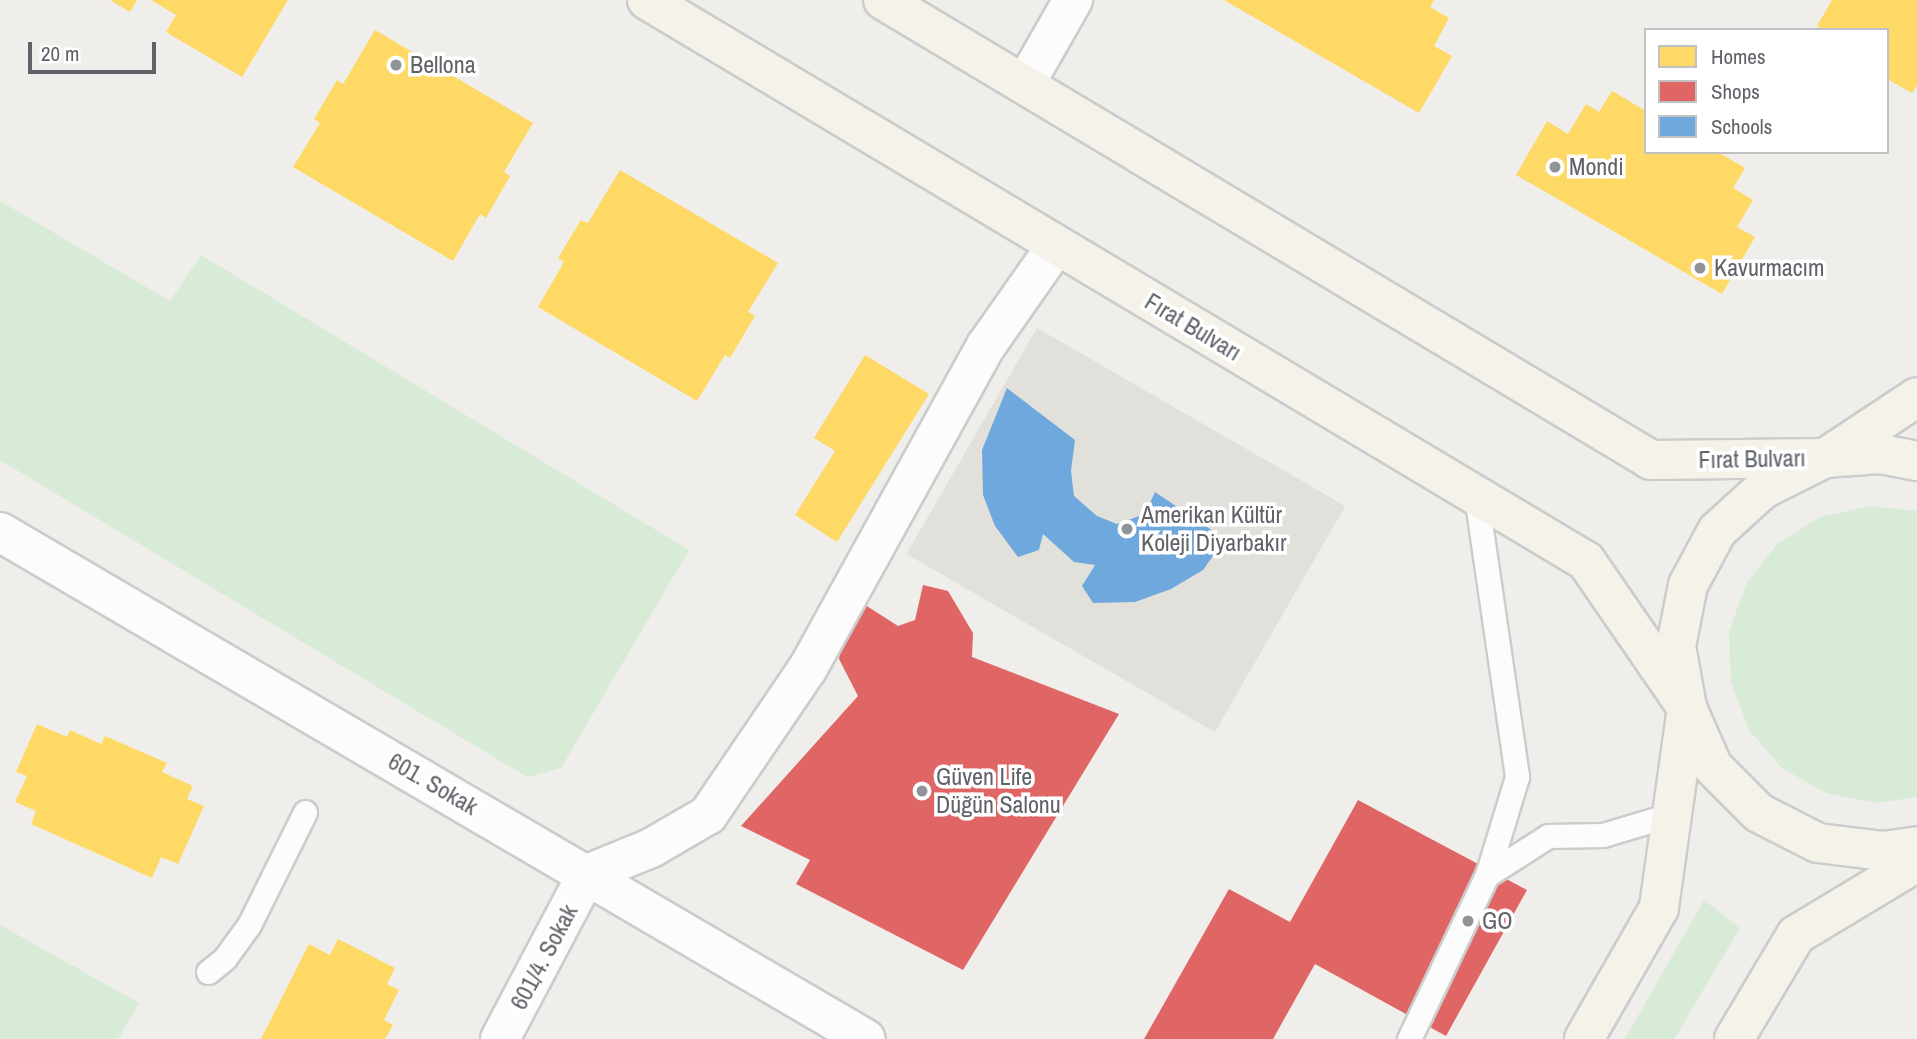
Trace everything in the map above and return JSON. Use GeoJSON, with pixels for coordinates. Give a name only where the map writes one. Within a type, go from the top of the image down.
{"type":"FeatureCollection","features":[{"type":"Feature","properties":{"kind":"main road","name":"Fırat Bulvarı"},"geometry":{"type":"LineString","coordinates":[[647,0],[1586,561],[1687,708]]}},
{"type":"Feature","properties":{"kind":"main road","name":"Fırat Bulvarı"},"geometry":{"type":"LineString","coordinates":[[883,0],[1651,460],[1825,458],[1880,454],[1917,461]]}},
{"type":"Feature","properties":{"kind":"main road"},"geometry":{"type":"LineString","coordinates":[[1917,397],[1825,458],[1763,489],[1717,531],[1688,585],[1676,646],[1687,708],[1713,767],[1759,813],[1818,843],[1883,851],[1917,846]]}},
{"type":"Feature","properties":{"kind":"main road"},"geometry":{"type":"LineString","coordinates":[[1584,1039],[1659,908],[1687,708]]}},
{"type":"Feature","properties":{"kind":"main road"},"geometry":{"type":"LineString","coordinates":[[1734,1039],[1796,935],[1917,862]]}},
{"type":"Feature","properties":{"kind":"street"},"geometry":{"type":"LineString","coordinates":[[1025,84],[1073,0]]}},
{"type":"Feature","properties":{"kind":"street"},"geometry":{"type":"LineString","coordinates":[[587,874],[651,848],[708,816],[808,668],[986,346],[1056,246]]}},
{"type":"Feature","properties":{"kind":"street","name":"601. Sokak"},"geometry":{"type":"LineString","coordinates":[[3,541],[587,874],[866,1039]]}},
{"type":"Feature","properties":{"kind":"street","name":"601/4. Sokak"},"geometry":{"type":"LineString","coordinates":[[500,1039],[587,874]]}},
{"type":"Feature","properties":{"kind":"lane"},"geometry":{"type":"LineString","coordinates":[[1409,1039],[1488,875],[1517,777],[1476,495]]}},
{"type":"Feature","properties":{"kind":"lane"},"geometry":{"type":"LineString","coordinates":[[208,972],[225,958],[248,925],[305,811]]}},
{"type":"Feature","properties":{"kind":"lane"},"geometry":{"type":"LineString","coordinates":[[1488,875],[1549,836],[1603,835],[1673,814]]}},
{"type":"Feature","properties":{"kind":"shaded area","name":"Amerikan Kültür Koleji Diyarbakır"},"geometry":{"type":"Polygon","coordinates":[[[1037,328],[1345,506],[1215,732],[906,554],[1037,328]]]}},
{"type":"Feature","properties":{"kind":"green space"},"geometry":{"type":"Polygon","coordinates":[[[0,201],[170,301],[201,255],[689,550],[561,768],[527,777],[0,460],[0,201]]]}},
{"type":"Feature","properties":{"kind":"green space"},"geometry":{"type":"Polygon","coordinates":[[[1870,506],[1917,511],[1917,797],[1876,803],[1826,793],[1782,768],[1749,730],[1731,682],[1729,632],[1746,584],[1777,544],[1820,517],[1870,506]]]}},
{"type":"Feature","properties":{"kind":"green space"},"geometry":{"type":"Polygon","coordinates":[[[1704,900],[1740,928],[1674,1039],[1625,1039],[1704,900]]]}},
{"type":"Feature","properties":{"kind":"green space"},"geometry":{"type":"Polygon","coordinates":[[[0,925],[139,1003],[118,1039],[0,1039],[0,925]]]}},
{"type":"Feature","properties":{"kind":"building: Homes"},"geometry":{"type":"Polygon","coordinates":[[[110,0],[137,0],[130,12],[110,0]]]}},
{"type":"Feature","properties":{"kind":"building: Homes"},"geometry":{"type":"Polygon","coordinates":[[[151,0],[288,0],[242,77],[166,32],[176,15],[151,0]]]}},
{"type":"Feature","properties":{"kind":"building: Homes"},"geometry":{"type":"Polygon","coordinates":[[[1224,0],[1434,0],[1430,7],[1449,18],[1434,46],[1452,56],[1419,113],[1224,0]]]}},
{"type":"Feature","properties":{"kind":"building: Homes"},"geometry":{"type":"Polygon","coordinates":[[[1832,0],[1917,0],[1917,85],[1912,93],[1889,80],[1889,28],[1817,26],[1832,0]]]}},
{"type":"Feature","properties":{"kind":"building: Homes"},"geometry":{"type":"Polygon","coordinates":[[[375,30],[533,123],[504,172],[510,176],[486,218],[480,214],[453,261],[293,167],[320,123],[314,119],[337,80],[343,84],[375,30]]]}},
{"type":"Feature","properties":{"kind":"building: Homes"},"geometry":{"type":"Polygon","coordinates":[[[1612,91],[1644,110],[1644,154],[1721,154],[1745,168],[1733,188],[1753,200],[1737,227],[1755,237],[1722,294],[1516,175],[1547,121],[1568,134],[1586,104],[1599,112],[1612,91]]]}},
{"type":"Feature","properties":{"kind":"building: Homes"},"geometry":{"type":"Polygon","coordinates":[[[620,170],[778,263],[748,312],[755,316],[730,358],[725,355],[697,401],[538,307],[564,262],[558,258],[581,220],[588,223],[620,170]]]}},
{"type":"Feature","properties":{"kind":"building: Homes"},"geometry":{"type":"Polygon","coordinates":[[[865,355],[929,394],[837,542],[795,515],[835,451],[814,438],[865,355]]]}},
{"type":"Feature","properties":{"kind":"building: Homes"},"geometry":{"type":"Polygon","coordinates":[[[37,724],[67,737],[70,730],[101,744],[105,736],[167,763],[162,772],[193,786],[187,799],[204,806],[178,864],[161,857],[152,878],[31,824],[36,811],[15,802],[27,776],[16,772],[37,724]]]}},
{"type":"Feature","properties":{"kind":"building: Homes"},"geometry":{"type":"Polygon","coordinates":[[[338,939],[395,968],[387,984],[399,990],[384,1020],[393,1025],[385,1039],[261,1039],[309,944],[330,955],[338,939]]]}},
{"type":"Feature","properties":{"kind":"building: Shops","name":"Güven Life Düğün Salonu"},"geometry":{"type":"Polygon","coordinates":[[[923,585],[948,591],[973,633],[972,657],[1119,714],[963,970],[796,884],[810,860],[741,826],[858,696],[839,659],[843,628],[859,601],[898,626],[915,620],[923,585]]]}},
{"type":"Feature","properties":{"kind":"building: Shops"},"geometry":{"type":"Polygon","coordinates":[[[1358,800],[1527,890],[1446,1036],[1315,964],[1273,1039],[1144,1039],[1229,889],[1290,922],[1358,800]]]}},
{"type":"Feature","properties":{"kind":"building: Schools"},"geometry":{"type":"Polygon","coordinates":[[[1007,388],[1075,440],[1071,471],[1074,496],[1097,516],[1117,524],[1145,514],[1155,492],[1225,539],[1203,570],[1171,589],[1135,602],[1093,603],[1082,586],[1095,565],[1074,562],[1043,534],[1039,550],[1018,557],[995,526],[983,495],[982,450],[1007,388]]]}},
{"type":"Feature","properties":{"kind":"place","name":"Bellona"},"geometry":{"type":"Point","coordinates":[396,65]}},
{"type":"Feature","properties":{"kind":"place","name":"Mondi"},"geometry":{"type":"Point","coordinates":[1555,167]}},
{"type":"Feature","properties":{"kind":"place","name":"Kavurmacım"},"geometry":{"type":"Point","coordinates":[1700,268]}},
{"type":"Feature","properties":{"kind":"place","name":"Amerikan Kültür Koleji Diyarbakır"},"geometry":{"type":"Point","coordinates":[1127,529]}},
{"type":"Feature","properties":{"kind":"place","name":"Güven Life Düğün Salonu"},"geometry":{"type":"Point","coordinates":[922,791]}},
{"type":"Feature","properties":{"kind":"place","name":"GO"},"geometry":{"type":"Point","coordinates":[1468,921]}}]}
